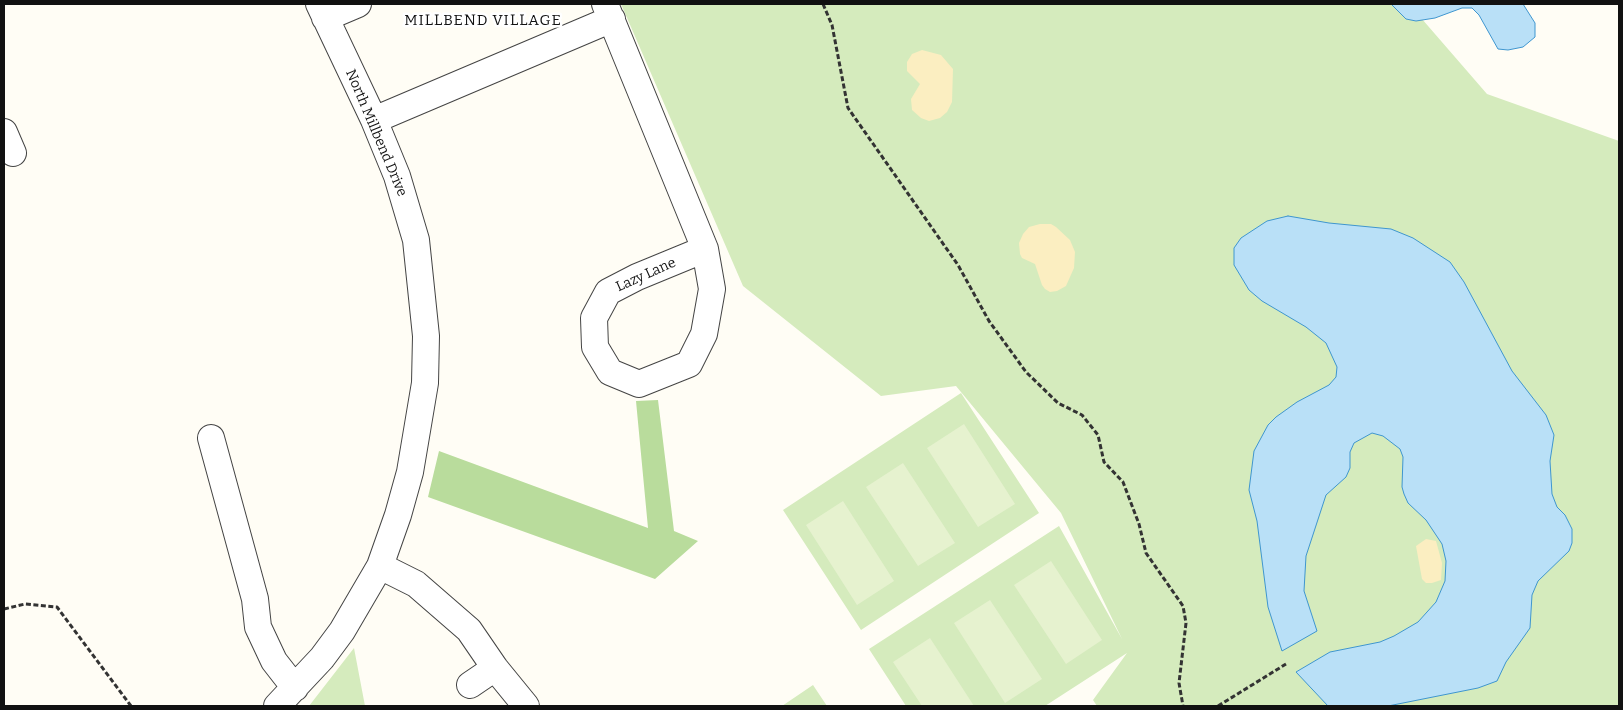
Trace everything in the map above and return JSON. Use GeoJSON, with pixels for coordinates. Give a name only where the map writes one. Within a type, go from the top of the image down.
{"type":"FeatureCollection","features":[{"type":"Feature","properties":{"kind":"street"},"geometry":{"type":"LineString","coordinates":[[322,11],[358,4]]}},
{"type":"Feature","properties":{"kind":"street","name":"North Millbend Drive"},"geometry":{"type":"LineString","coordinates":[[286,697],[342,631],[380,566],[398,515],[410,472],[425,382],[426,336],[416,240],[397,176],[374,120],[322,11]]}},
{"type":"Feature","properties":{"kind":"street","name":"Lazy Lane"},"geometry":{"type":"LineString","coordinates":[[374,120],[608,12],[705,249],[712,290],[704,334],[688,364],[640,384],[610,372],[595,347],[594,318],[608,292],[637,276],[705,249]]}},
{"type":"Feature","properties":{"kind":"street"},"geometry":{"type":"LineString","coordinates":[[211,438],[255,599],[258,627],[274,661],[286,697]]}},
{"type":"Feature","properties":{"kind":"street"},"geometry":{"type":"LineString","coordinates":[[380,566],[416,584],[469,630],[526,706]]}},
{"type":"Feature","properties":{"kind":"street"},"geometry":{"type":"LineString","coordinates":[[470,685],[496,668]]}},
{"type":"Feature","properties":{"kind":"path"},"geometry":{"type":"LineString","coordinates":[[823,4],[832,25],[848,108],[958,265],[989,321],[1021,364],[1058,403],[1082,415],[1098,435],[1104,462],[1123,482],[1139,524],[1146,553],[1182,606],[1186,624],[1179,683],[1183,706]]}},
{"type":"Feature","properties":{"kind":"path"},"geometry":{"type":"LineString","coordinates":[[4,609],[25,604],[57,607],[131,706]]}},
{"type":"Feature","properties":{"kind":"path"},"geometry":{"type":"LineString","coordinates":[[1218,706],[1286,664]]}},
{"type":"Feature","properties":{"kind":"green space"},"geometry":{"type":"Polygon","coordinates":[[[621,4],[1409,4],[1487,94],[1619,141],[1619,706],[1097,706],[1093,700],[1127,653],[1045,706],[906,706],[869,649],[1059,526],[1122,639],[1061,513],[956,386],[881,396],[743,286],[621,4]]]}},
{"type":"Feature","properties":{"kind":"green space"},"geometry":{"type":"Polygon","coordinates":[[[961,393],[1039,513],[861,630],[783,510],[961,393]]]}},
{"type":"Feature","properties":{"kind":"green space"},"geometry":{"type":"Polygon","coordinates":[[[658,400],[674,531],[698,541],[655,579],[428,497],[439,451],[648,528],[636,401],[658,400]]]}},
{"type":"Feature","properties":{"kind":"green space"},"geometry":{"type":"Polygon","coordinates":[[[964,424],[1015,504],[978,527],[927,448],[964,424]]]}},
{"type":"Feature","properties":{"kind":"green space"},"geometry":{"type":"Polygon","coordinates":[[[903,463],[955,543],[918,566],[866,487],[903,463]]]}},
{"type":"Feature","properties":{"kind":"green space"},"geometry":{"type":"Polygon","coordinates":[[[843,501],[894,581],[857,605],[806,525],[843,501]]]}},
{"type":"Feature","properties":{"kind":"green space"},"geometry":{"type":"Polygon","coordinates":[[[1051,561],[1102,640],[1066,664],[1014,585],[1051,561]]]}},
{"type":"Feature","properties":{"kind":"green space"},"geometry":{"type":"Polygon","coordinates":[[[990,600],[1042,679],[1005,703],[954,623],[990,600]]]}},
{"type":"Feature","properties":{"kind":"green space"},"geometry":{"type":"Polygon","coordinates":[[[930,638],[974,706],[922,706],[893,662],[930,638]]]}},
{"type":"Feature","properties":{"kind":"green space"},"geometry":{"type":"Polygon","coordinates":[[[354,648],[365,706],[309,706],[354,648]]]}},
{"type":"Feature","properties":{"kind":"green space"},"geometry":{"type":"Polygon","coordinates":[[[813,685],[827,706],[782,706],[813,685]]]}},
{"type":"Feature","properties":{"kind":"sand"},"geometry":{"type":"Polygon","coordinates":[[[922,50],[941,55],[953,69],[952,102],[947,112],[940,118],[929,121],[921,118],[912,110],[911,99],[920,84],[907,71],[907,62],[912,54],[922,50]]]}},
{"type":"Feature","properties":{"kind":"sand"},"geometry":{"type":"Polygon","coordinates":[[[1051,224],[1056,227],[1070,240],[1075,252],[1074,268],[1066,286],[1057,291],[1050,292],[1045,289],[1035,264],[1022,258],[1020,254],[1019,243],[1023,234],[1029,227],[1051,224]]]}},
{"type":"Feature","properties":{"kind":"sand"},"geometry":{"type":"Polygon","coordinates":[[[1426,539],[1436,541],[1442,563],[1441,580],[1432,583],[1426,583],[1422,579],[1416,546],[1426,539]]]}},
{"type":"Feature","properties":{"kind":"water"},"geometry":{"type":"Polygon","coordinates":[[[1391,4],[1523,4],[1535,23],[1535,37],[1523,47],[1508,50],[1498,49],[1479,15],[1472,8],[1462,8],[1435,18],[1416,21],[1406,19],[1391,4]]]}},
{"type":"Feature","properties":{"kind":"water"},"geometry":{"type":"Polygon","coordinates":[[[1288,216],[1329,223],[1391,229],[1413,238],[1450,262],[1464,282],[1512,371],[1546,415],[1554,435],[1550,461],[1552,494],[1557,507],[1565,515],[1572,529],[1572,543],[1569,551],[1538,581],[1532,595],[1530,628],[1506,662],[1497,681],[1478,688],[1388,706],[1328,706],[1296,672],[1330,652],[1380,642],[1418,622],[1436,602],[1445,581],[1446,561],[1442,544],[1426,520],[1408,503],[1404,494],[1402,487],[1403,457],[1400,449],[1383,436],[1372,433],[1354,443],[1350,452],[1350,468],[1346,477],[1326,495],[1306,556],[1304,591],[1317,631],[1282,651],[1268,607],[1257,521],[1249,490],[1254,451],[1268,425],[1297,402],[1329,385],[1336,377],[1337,367],[1326,343],[1306,327],[1262,301],[1249,290],[1234,265],[1234,248],[1241,238],[1267,221],[1288,216]]]}},
{"type":"Feature","properties":{"kind":"district","name":"MILLBEND VILLAGE"},"geometry":{"type":"Point","coordinates":[483,21]}}]}
